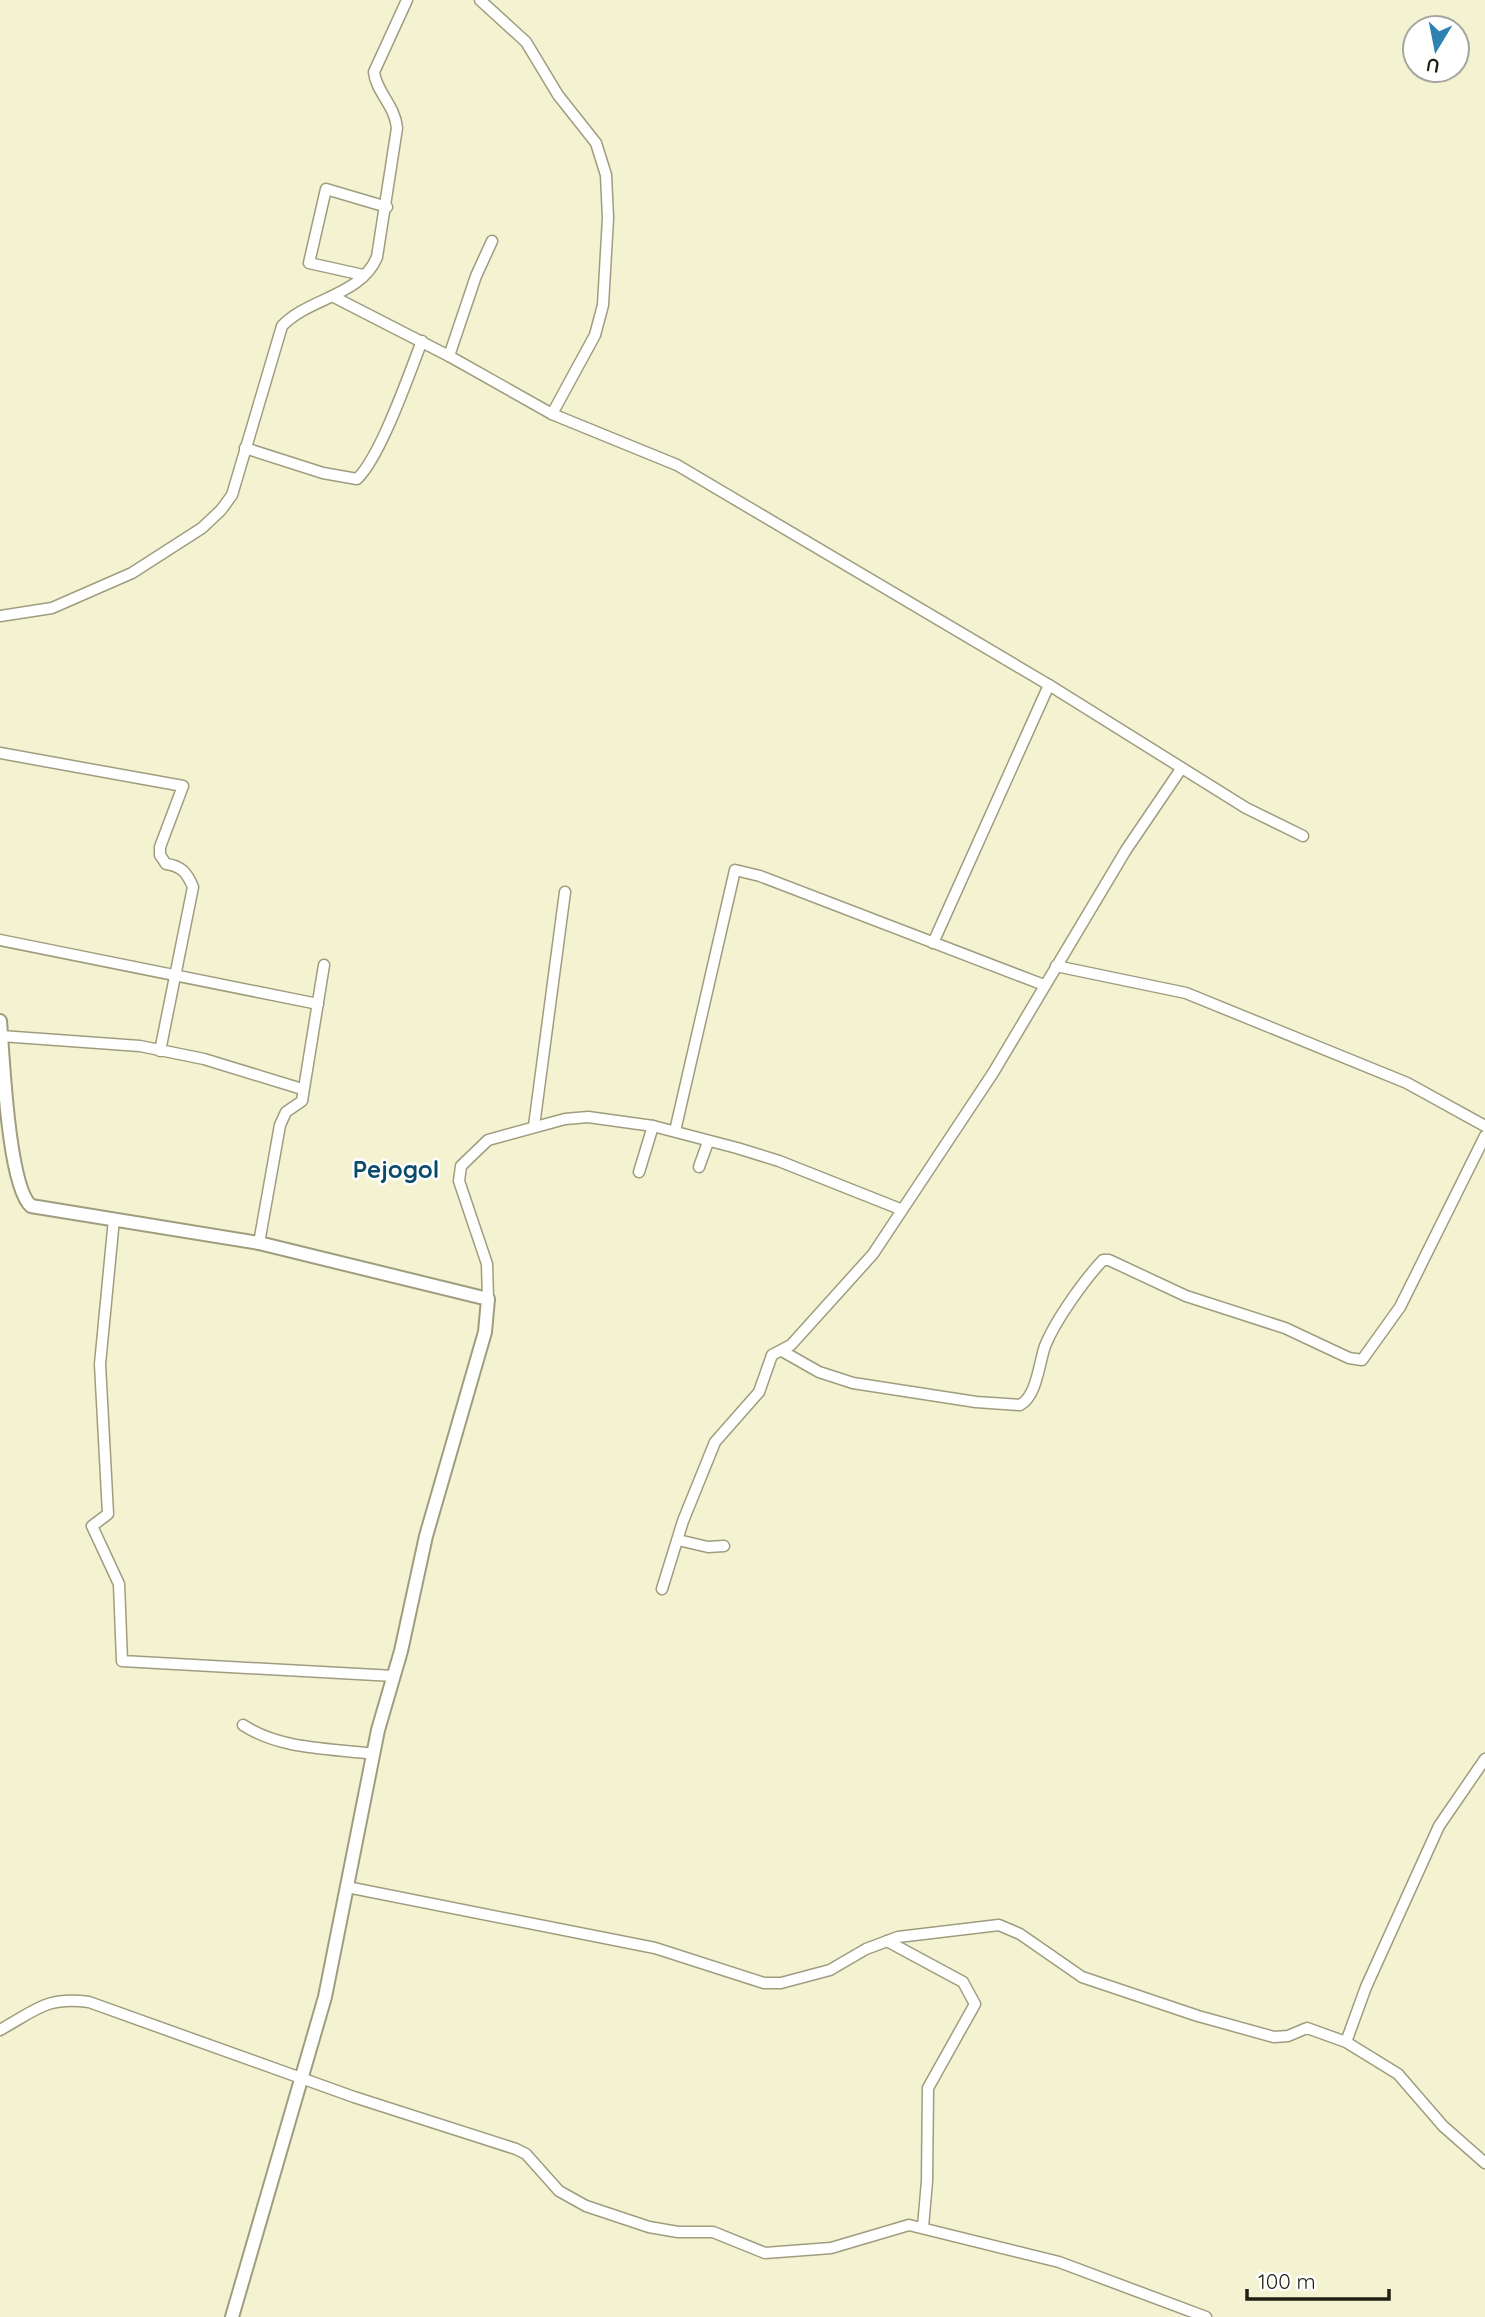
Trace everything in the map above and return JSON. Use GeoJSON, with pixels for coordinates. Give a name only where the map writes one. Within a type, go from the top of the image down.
{"type":"FeatureCollection","features":[{"type":"Feature","properties":{"kind":"street"},"geometry":{"type":"LineString","coordinates":[[0,616],[52,608],[132,573],[202,528],[232,495],[282,326],[302,311],[334,297],[363,275],[377,257],[387,207],[396,118],[377,85],[374,72],[407,0]]}},
{"type":"Feature","properties":{"kind":"street"},"geometry":{"type":"LineString","coordinates":[[480,0],[526,42],[558,95],[596,143],[606,175],[608,218],[603,305],[595,335],[552,414]]}},
{"type":"Feature","properties":{"kind":"street"},"geometry":{"type":"LineString","coordinates":[[363,275],[309,263],[326,189],[387,207]]}},
{"type":"Feature","properties":{"kind":"street"},"geometry":{"type":"LineString","coordinates":[[449,356],[476,275],[492,241]]}},
{"type":"Feature","properties":{"kind":"street"},"geometry":{"type":"LineString","coordinates":[[334,297],[422,341],[552,414],[677,465],[1049,685],[1246,808],[1303,836]]}},
{"type":"Feature","properties":{"kind":"street"},"geometry":{"type":"LineString","coordinates":[[245,448],[335,476],[358,479],[368,465],[411,373],[422,341]]}},
{"type":"Feature","properties":{"kind":"street"},"geometry":{"type":"LineString","coordinates":[[933,943],[1049,685]]}},
{"type":"Feature","properties":{"kind":"street"},"geometry":{"type":"LineString","coordinates":[[0,753],[183,786],[160,847],[160,855],[166,864],[178,866],[187,874],[193,887],[160,1051]]}},
{"type":"Feature","properties":{"kind":"street"},"geometry":{"type":"LineString","coordinates":[[662,1589],[715,1442],[763,1385],[770,1358],[791,1345],[873,1254],[900,1209],[993,1073],[1126,850],[1181,769]]}},
{"type":"Feature","properties":{"kind":"street"},"geometry":{"type":"LineString","coordinates":[[675,1131],[735,870],[760,876],[1044,985]]}},
{"type":"Feature","properties":{"kind":"street"},"geometry":{"type":"LineString","coordinates":[[534,1126],[565,892]]}},
{"type":"Feature","properties":{"kind":"street"},"geometry":{"type":"LineString","coordinates":[[0,940],[318,1004]]}},
{"type":"Feature","properties":{"kind":"street"},"geometry":{"type":"LineString","coordinates":[[259,1243],[280,1125],[286,1112],[301,1103],[324,965]]}},
{"type":"Feature","properties":{"kind":"street"},"geometry":{"type":"LineString","coordinates":[[1056,966],[1186,993],[1407,1083],[1485,1126]]}},
{"type":"Feature","properties":{"kind":"street"},"geometry":{"type":"LineString","coordinates":[[0,1021],[5,1132],[24,1200],[31,1206],[259,1243],[488,1299]]}},
{"type":"Feature","properties":{"kind":"street"},"geometry":{"type":"LineString","coordinates":[[1,1036],[160,1051],[204,1059],[302,1089]]}},
{"type":"Feature","properties":{"kind":"street"},"geometry":{"type":"LineString","coordinates":[[232,2317],[325,1997],[374,1754],[426,1536],[485,1332],[487,1264],[459,1181],[461,1166],[488,1140],[534,1126],[589,1117],[675,1131],[779,1161],[900,1209]]}},
{"type":"Feature","properties":{"kind":"street"},"geometry":{"type":"LineString","coordinates":[[639,1172],[653,1126]]}},
{"type":"Feature","properties":{"kind":"street"},"geometry":{"type":"LineString","coordinates":[[782,1351],[819,1372],[853,1382],[976,1402],[1020,1405],[1030,1395],[1046,1343],[1100,1264],[1110,1260],[1186,1296],[1285,1328],[1349,1359],[1362,1360],[1400,1307],[1485,1136]]}},
{"type":"Feature","properties":{"kind":"street"},"geometry":{"type":"LineString","coordinates":[[699,1167],[708,1142]]}},
{"type":"Feature","properties":{"kind":"street"},"geometry":{"type":"LineString","coordinates":[[114,1219],[100,1364],[108,1514],[92,1526],[118,1584],[122,1661],[394,1676]]}},
{"type":"Feature","properties":{"kind":"street"},"geometry":{"type":"LineString","coordinates":[[678,1540],[708,1547],[724,1546]]}},
{"type":"Feature","properties":{"kind":"street"},"geometry":{"type":"LineString","coordinates":[[243,1725],[259,1736],[278,1742],[374,1754]]}},
{"type":"Feature","properties":{"kind":"street"},"geometry":{"type":"LineString","coordinates":[[1346,2042],[1366,1987],[1439,1826],[1485,1759]]}},
{"type":"Feature","properties":{"kind":"street"},"geometry":{"type":"LineString","coordinates":[[347,1887],[655,1948],[764,1983],[782,1983],[830,1970],[866,1949],[887,1941],[938,1932],[1003,1926],[1037,1945],[1082,1977],[1198,2016],[1268,2035],[1288,2036],[1307,2028],[1346,2042],[1398,2074],[1443,2126],[1485,2163]]}},
{"type":"Feature","properties":{"kind":"street"},"geometry":{"type":"LineString","coordinates":[[887,1941],[963,1982],[972,1993],[975,2004],[928,2088],[927,2180],[923,2227]]}},
{"type":"Feature","properties":{"kind":"street"},"geometry":{"type":"LineString","coordinates":[[0,2030],[63,1998],[89,2002],[303,2079],[516,2149],[526,2154],[559,2191],[586,2206],[649,2227],[678,2232],[713,2232],[765,2253],[831,2248],[857,2242],[898,2226],[923,2227],[1059,2262],[1206,2317]]}},
{"type":"Feature","properties":{"kind":"district","name":"Pejogol"},"geometry":{"type":"Point","coordinates":[396,1169]}}]}
